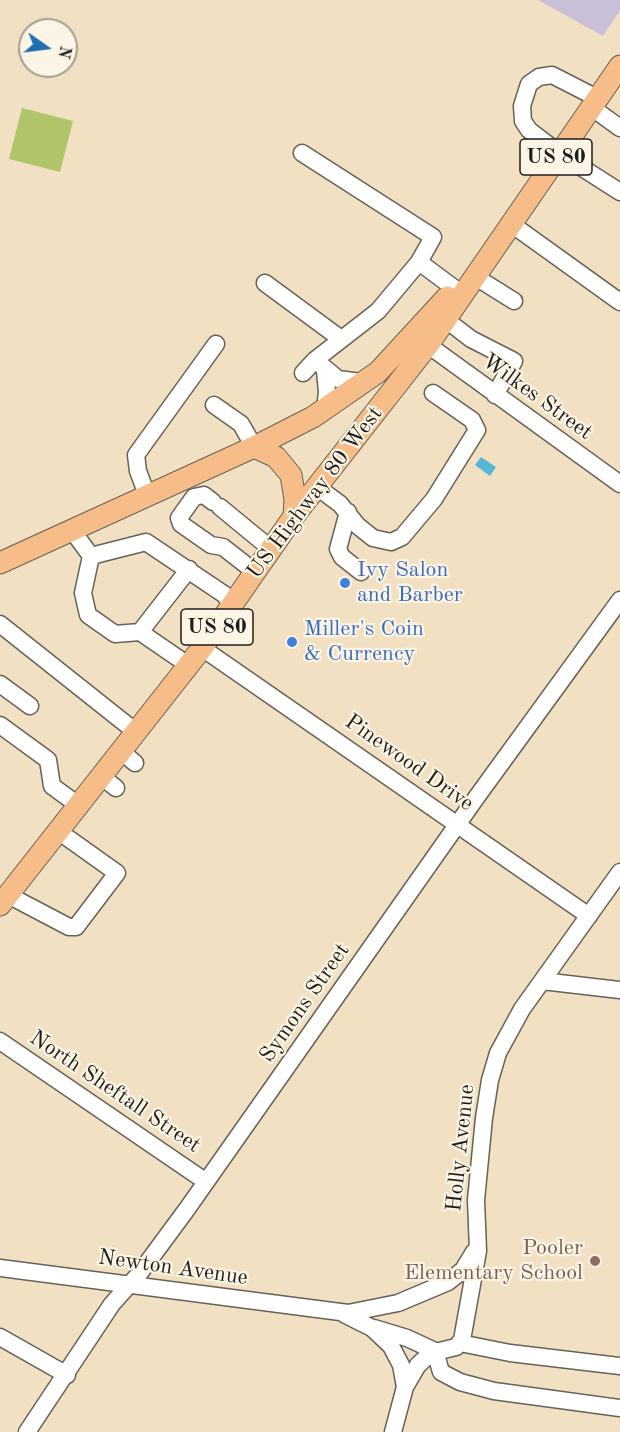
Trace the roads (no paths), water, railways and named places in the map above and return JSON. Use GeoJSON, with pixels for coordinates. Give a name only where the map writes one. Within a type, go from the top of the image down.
{"type":"FeatureCollection","features":[{"type":"Feature","properties":{"kind":"main road","name":"US Highway 80 West"},"geometry":{"type":"LineString","coordinates":[[0,563],[254,447],[325,409],[378,372],[474,276],[620,66]]}},
{"type":"Feature","properties":{"kind":"main road","name":"US Highway 80 West"},"geometry":{"type":"LineString","coordinates":[[4,900],[78,805],[109,782],[128,757],[136,732],[202,648],[294,516],[428,345],[459,291],[493,248]]}},
{"type":"Feature","properties":{"kind":"main road"},"geometry":{"type":"LineString","coordinates":[[254,447],[276,458],[291,475],[295,499],[294,516]]}},
{"type":"Feature","properties":{"kind":"street"},"geometry":{"type":"LineString","coordinates":[[620,128],[594,102],[552,75],[539,77],[529,84],[522,106],[523,121],[530,130],[559,153],[620,192]]}},
{"type":"Feature","properties":{"kind":"street"},"geometry":{"type":"LineString","coordinates":[[302,153],[433,237],[419,262],[378,311],[341,339],[320,365],[303,373]]}},
{"type":"Feature","properties":{"kind":"street"},"geometry":{"type":"LineString","coordinates":[[510,223],[620,302]]}},
{"type":"Feature","properties":{"kind":"street"},"geometry":{"type":"LineString","coordinates":[[419,262],[459,291]]}},
{"type":"Feature","properties":{"kind":"street"},"geometry":{"type":"LineString","coordinates":[[474,276],[514,301]]}},
{"type":"Feature","properties":{"kind":"street"},"geometry":{"type":"LineString","coordinates":[[265,283],[341,339]]}},
{"type":"Feature","properties":{"kind":"street"},"geometry":{"type":"LineString","coordinates":[[445,319],[471,339],[514,361],[495,395]]}},
{"type":"Feature","properties":{"kind":"street"},"geometry":{"type":"LineString","coordinates":[[147,495],[138,471],[136,455],[216,345]]}},
{"type":"Feature","properties":{"kind":"street","name":"Wilkes Street"},"geometry":{"type":"LineString","coordinates":[[428,345],[620,484]]}},
{"type":"Feature","properties":{"kind":"street"},"geometry":{"type":"LineString","coordinates":[[320,365],[342,380],[361,382]]}},
{"type":"Feature","properties":{"kind":"street"},"geometry":{"type":"LineString","coordinates":[[320,365],[327,392],[325,409]]}},
{"type":"Feature","properties":{"kind":"street"},"geometry":{"type":"LineString","coordinates":[[317,487],[340,504],[365,532],[381,541],[391,542],[402,537],[421,517],[477,430],[472,420],[433,393]]}},
{"type":"Feature","properties":{"kind":"street"},"geometry":{"type":"LineString","coordinates":[[214,405],[245,428],[254,447]]}},
{"type":"Feature","properties":{"kind":"street"},"geometry":{"type":"LineString","coordinates":[[255,572],[223,547],[211,545],[181,524],[179,518],[194,497],[204,495],[271,549]]}},
{"type":"Feature","properties":{"kind":"street"},"geometry":{"type":"LineString","coordinates":[[348,512],[338,549],[342,557],[361,572]]}},
{"type":"Feature","properties":{"kind":"street"},"geometry":{"type":"LineString","coordinates":[[223,547],[239,524]]}},
{"type":"Feature","properties":{"kind":"street"},"geometry":{"type":"LineString","coordinates":[[71,529],[92,556]]}},
{"type":"Feature","properties":{"kind":"street"},"geometry":{"type":"LineString","coordinates":[[92,556],[146,542],[225,595],[231,606]]}},
{"type":"Feature","properties":{"kind":"street"},"geometry":{"type":"LineString","coordinates":[[92,556],[83,593],[88,615],[115,634],[140,632],[188,665]]}},
{"type":"Feature","properties":{"kind":"street"},"geometry":{"type":"LineString","coordinates":[[140,632],[189,569]]}},
{"type":"Feature","properties":{"kind":"street","name":"Symons Street"},"geometry":{"type":"LineString","coordinates":[[27,1432],[112,1304],[146,1265],[620,600]]}},
{"type":"Feature","properties":{"kind":"street"},"geometry":{"type":"LineString","coordinates":[[0,624],[136,732]]}},
{"type":"Feature","properties":{"kind":"street","name":"Pinewood Drive"},"geometry":{"type":"LineString","coordinates":[[202,648],[589,916]]}},
{"type":"Feature","properties":{"kind":"street"},"geometry":{"type":"LineString","coordinates":[[0,684],[30,706]]}},
{"type":"Feature","properties":{"kind":"street"},"geometry":{"type":"LineString","coordinates":[[0,725],[48,760],[52,786],[78,805]]}},
{"type":"Feature","properties":{"kind":"street"},"geometry":{"type":"LineString","coordinates":[[4,900],[69,927],[76,927],[117,873],[58,831]]}},
{"type":"Feature","properties":{"kind":"street","name":"Holly Avenue"},"geometry":{"type":"LineString","coordinates":[[460,1343],[477,1259],[479,1168],[492,1071],[511,1026],[620,872]]}},
{"type":"Feature","properties":{"kind":"street"},"geometry":{"type":"LineString","coordinates":[[542,981],[620,990]]}},
{"type":"Feature","properties":{"kind":"street","name":"North Sheftall Street"},"geometry":{"type":"LineString","coordinates":[[0,1041],[206,1181]]}},
{"type":"Feature","properties":{"kind":"street","name":"Newton Avenue"},"geometry":{"type":"LineString","coordinates":[[0,1268],[340,1313],[365,1311],[398,1303],[452,1279],[464,1270],[473,1255],[477,1227]]}},
{"type":"Feature","properties":{"kind":"street","name":"Newton Avenue"},"geometry":{"type":"LineString","coordinates":[[340,1313],[372,1328],[401,1335],[435,1351]]}},
{"type":"Feature","properties":{"kind":"street","name":"Newton Avenue"},"geometry":{"type":"LineString","coordinates":[[372,1328],[394,1349],[405,1387]]}},
{"type":"Feature","properties":{"kind":"street"},"geometry":{"type":"LineString","coordinates":[[0,1337],[67,1375]]}},
{"type":"Feature","properties":{"kind":"street"},"geometry":{"type":"LineString","coordinates":[[393,1432],[405,1387],[418,1365],[435,1351],[460,1343],[510,1353],[620,1366]]}},
{"type":"Feature","properties":{"kind":"street"},"geometry":{"type":"LineString","coordinates":[[435,1351],[441,1372],[460,1382],[494,1391],[620,1408]]}},
{"type":"Feature","properties":{"kind":"water"},"geometry":{"type":"Polygon","coordinates":[[[481,457],[496,467],[490,476],[475,465],[481,457]]]}},
{"type":"Feature","properties":{"kind":"place","name":"Ivy Salon and Barber"},"geometry":{"type":"Point","coordinates":[345,583]}},
{"type":"Feature","properties":{"kind":"place","name":"Miller's Coin & Currency"},"geometry":{"type":"Point","coordinates":[292,642]}},
{"type":"Feature","properties":{"kind":"place","name":"Pooler Elementary School"},"geometry":{"type":"Point","coordinates":[595,1261]}}]}
